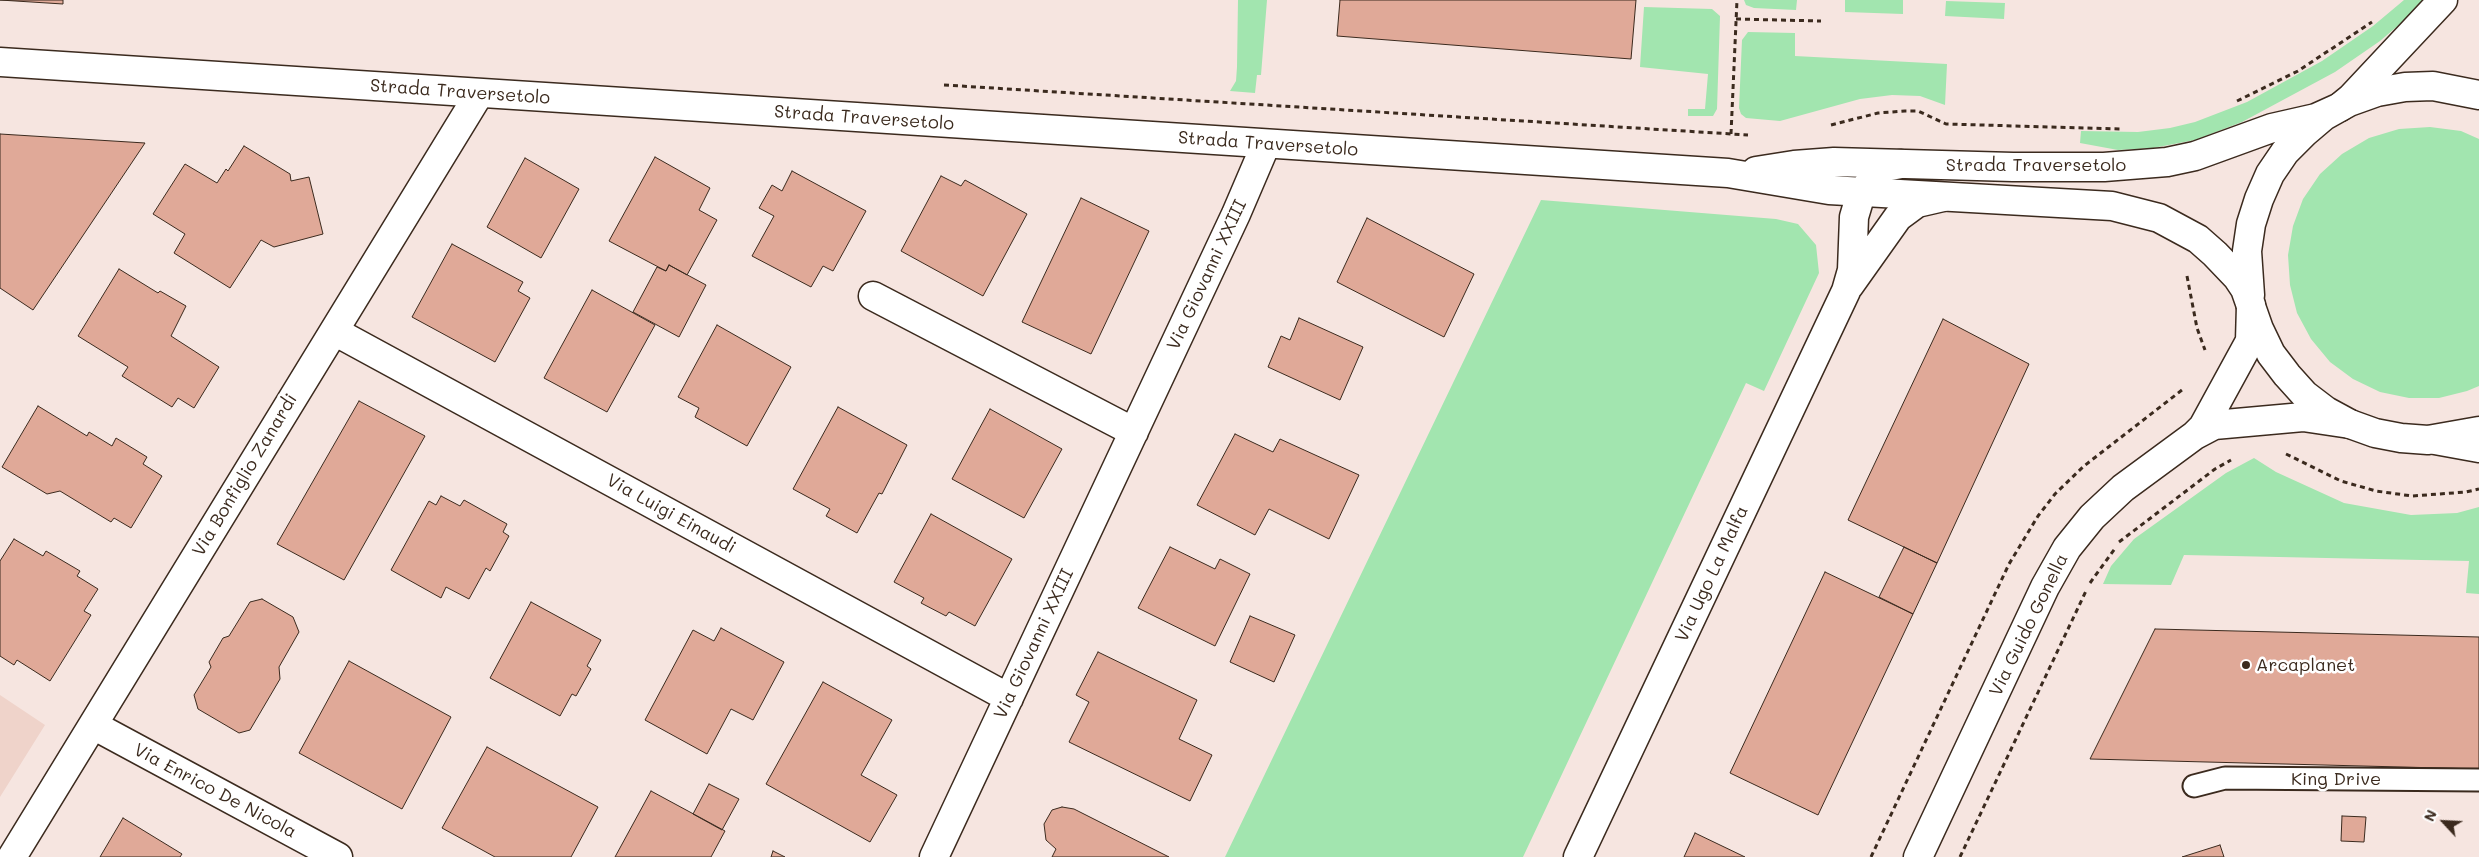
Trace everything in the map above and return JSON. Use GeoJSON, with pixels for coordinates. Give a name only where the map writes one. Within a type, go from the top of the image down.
{"type":"FeatureCollection","features":[{"type":"Feature","properties":{"kind":"street"},"geometry":{"type":"LineString","coordinates":[[2336,109],[2351,98],[2443,0]]}},
{"type":"Feature","properties":{"kind":"street","name":"Strada Traversetolo"},"geometry":{"type":"LineString","coordinates":[[0,62],[1728,173],[1814,163],[2068,167],[2167,162],[2195,156],[2272,128],[2316,118],[2376,92],[2405,87],[2433,86],[2479,95]]}},
{"type":"Feature","properties":{"kind":"street","name":"Via Bonfiglio Zanardi"},"geometry":{"type":"LineString","coordinates":[[12,857],[479,94]]}},
{"type":"Feature","properties":{"kind":"street","name":"Strada Traversetolo"},"geometry":{"type":"LineString","coordinates":[[2251,304],[2247,277],[2247,251],[2251,224],[2259,199],[2270,174],[2285,152],[2304,133],[2336,109]]}},
{"type":"Feature","properties":{"kind":"street","name":"Via Giovanni XXIII"},"geometry":{"type":"LineString","coordinates":[[934,857],[1236,214],[1266,144]]}},
{"type":"Feature","properties":{"kind":"street"},"geometry":{"type":"LineString","coordinates":[[1885,165],[1894,174],[1898,194]]}},
{"type":"Feature","properties":{"kind":"street","name":"Via Ugo La Malfa"},"geometry":{"type":"LineString","coordinates":[[1578,857],[1846,291],[1853,261],[1854,218],[1862,192],[1874,175],[1885,165]]}},
{"type":"Feature","properties":{"kind":"street","name":"Strada Traversetolo"},"geometry":{"type":"LineString","coordinates":[[1728,173],[1830,190],[2086,204],[2137,211],[2159,218],[2198,239],[2237,277],[2251,304],[2267,346],[2287,375],[2305,395],[2326,411],[2350,424],[2375,433],[2401,438],[2428,440],[2479,431]]}},
{"type":"Feature","properties":{"kind":"street","name":"Via Ugo La Malfa"},"geometry":{"type":"LineString","coordinates":[[1785,183],[1818,195],[1838,208],[1845,217],[1852,240]]}},
{"type":"Feature","properties":{"kind":"street","name":"Via Ugo La Malfa"},"geometry":{"type":"LineString","coordinates":[[1846,291],[1872,256],[1884,235],[1894,216],[1898,194]]}},
{"type":"Feature","properties":{"kind":"street","name":"Via Ugo La Malfa"},"geometry":{"type":"LineString","coordinates":[[1884,235],[1898,217],[1917,203],[1950,196]]}},
{"type":"Feature","properties":{"kind":"street"},"geometry":{"type":"LineString","coordinates":[[874,296],[1134,432]]}},
{"type":"Feature","properties":{"kind":"street","name":"Via Guido Gonella"},"geometry":{"type":"LineString","coordinates":[[1918,857],[2045,587],[2067,548],[2105,504],[2203,427],[2250,341],[2251,304]]}},
{"type":"Feature","properties":{"kind":"street","name":"Via Luigi Einaudi"},"geometry":{"type":"LineString","coordinates":[[334,331],[1009,698]]}},
{"type":"Feature","properties":{"kind":"street","name":"Via Guido Gonella"},"geometry":{"type":"LineString","coordinates":[[2195,435],[2214,425],[2260,420],[2303,418],[2350,424]]}},
{"type":"Feature","properties":{"kind":"street"},"geometry":{"type":"LineString","coordinates":[[2428,440],[2479,448]]}},
{"type":"Feature","properties":{"kind":"street","name":"Via Enrico De Nicola"},"geometry":{"type":"LineString","coordinates":[[93,725],[338,857]]}},
{"type":"Feature","properties":{"kind":"lane","name":"King Drive"},"geometry":{"type":"LineString","coordinates":[[2194,786],[2225,778],[2479,780]]}},
{"type":"Feature","properties":{"kind":"path"},"geometry":{"type":"LineString","coordinates":[[1737,0],[1732,134],[1757,136]]}},
{"type":"Feature","properties":{"kind":"path"},"geometry":{"type":"LineString","coordinates":[[1736,19],[1821,21]]}},
{"type":"Feature","properties":{"kind":"path"},"geometry":{"type":"LineString","coordinates":[[2229,105],[2298,71],[2374,20]]}},
{"type":"Feature","properties":{"kind":"path"},"geometry":{"type":"LineString","coordinates":[[1828,126],[1878,113],[1918,111],[1946,124],[2124,129]]}},
{"type":"Feature","properties":{"kind":"path"},"geometry":{"type":"LineString","coordinates":[[1960,857],[2088,586],[2119,543],[2215,469],[2232,460]]}},
{"type":"Feature","properties":{"kind":"shaded area"},"geometry":{"type":"Polygon","coordinates":[[[0,695],[45,725],[0,797],[0,695]]]}},
{"type":"Feature","properties":{"kind":"green space"},"geometry":{"type":"Polygon","coordinates":[[[1238,0],[1267,0],[1261,75],[1257,75],[1255,93],[1230,91],[1236,81],[1238,0]]]}},
{"type":"Feature","properties":{"kind":"green space"},"geometry":{"type":"Polygon","coordinates":[[[1744,0],[1797,0],[1796,10],[1754,8],[1746,5],[1744,0]]]}},
{"type":"Feature","properties":{"kind":"green space"},"geometry":{"type":"Polygon","coordinates":[[[1845,0],[1903,0],[1903,14],[1845,12],[1845,0]]]}},
{"type":"Feature","properties":{"kind":"green space"},"geometry":{"type":"Polygon","coordinates":[[[2404,0],[2428,0],[2380,41],[2335,72],[2242,122],[2195,140],[2153,148],[2118,150],[2080,143],[2081,131],[2138,132],[2170,128],[2195,122],[2247,102],[2322,61],[2373,26],[2404,0]]]}},
{"type":"Feature","properties":{"kind":"green space"},"geometry":{"type":"Polygon","coordinates":[[[1946,1],[2005,3],[2004,19],[1945,16],[1946,1]]]}},
{"type":"Feature","properties":{"kind":"green space"},"geometry":{"type":"Polygon","coordinates":[[[1644,7],[1712,9],[1720,16],[1717,109],[1713,116],[1688,116],[1688,109],[1705,109],[1708,74],[1640,67],[1644,7]]]}},
{"type":"Feature","properties":{"kind":"green space"},"geometry":{"type":"Polygon","coordinates":[[[1748,32],[1795,33],[1795,56],[1947,64],[1945,105],[1920,96],[1892,95],[1860,99],[1780,121],[1746,118],[1741,114],[1739,108],[1742,40],[1748,32]]]}},
{"type":"Feature","properties":{"kind":"green space"},"geometry":{"type":"Polygon","coordinates":[[[2430,127],[2461,131],[2479,139],[2479,386],[2439,398],[2409,398],[2380,392],[2353,379],[2330,362],[2311,339],[2297,313],[2290,285],[2288,255],[2293,226],[2303,199],[2320,174],[2342,154],[2369,138],[2399,129],[2430,127]]]}},
{"type":"Feature","properties":{"kind":"green space"},"geometry":{"type":"Polygon","coordinates":[[[1541,200],[1776,219],[1798,224],[1816,245],[1819,273],[1764,391],[1746,383],[1523,857],[1225,857],[1541,200]]]}},
{"type":"Feature","properties":{"kind":"green space"},"geometry":{"type":"Polygon","coordinates":[[[2254,458],[2276,472],[2344,503],[2411,515],[2457,513],[2479,507],[2479,594],[2466,593],[2469,561],[2184,555],[2171,585],[2103,584],[2111,566],[2134,539],[2226,473],[2254,458]]]}},
{"type":"Feature","properties":{"kind":"building"},"geometry":{"type":"Polygon","coordinates":[[[0,0],[63,0],[63,4],[0,0]]]}},
{"type":"Feature","properties":{"kind":"building"},"geometry":{"type":"Polygon","coordinates":[[[1340,0],[1636,0],[1631,59],[1337,36],[1340,0]]]}},
{"type":"Feature","properties":{"kind":"building"},"geometry":{"type":"Polygon","coordinates":[[[0,134],[145,143],[33,310],[0,288],[0,134]]]}},
{"type":"Feature","properties":{"kind":"building"},"geometry":{"type":"Polygon","coordinates":[[[244,146],[290,174],[291,181],[309,177],[323,234],[274,247],[261,240],[230,288],[174,253],[185,234],[153,214],[185,164],[217,183],[226,169],[228,171],[244,146]]]}},
{"type":"Feature","properties":{"kind":"building"},"geometry":{"type":"Polygon","coordinates":[[[655,157],[710,188],[699,210],[717,220],[687,275],[669,265],[666,271],[609,241],[655,157]]]}},
{"type":"Feature","properties":{"kind":"building"},"geometry":{"type":"Polygon","coordinates":[[[525,158],[579,189],[541,258],[487,227],[525,158]]]}},
{"type":"Feature","properties":{"kind":"building"},"geometry":{"type":"Polygon","coordinates":[[[792,171],[866,211],[833,271],[823,266],[811,287],[752,256],[774,216],[759,208],[772,185],[782,191],[792,171]]]}},
{"type":"Feature","properties":{"kind":"building"},"geometry":{"type":"Polygon","coordinates":[[[941,176],[961,186],[965,180],[1027,214],[983,296],[901,251],[941,176]]]}},
{"type":"Feature","properties":{"kind":"building"},"geometry":{"type":"Polygon","coordinates":[[[1081,198],[1149,231],[1091,354],[1022,322],[1081,198]]]}},
{"type":"Feature","properties":{"kind":"building"},"geometry":{"type":"Polygon","coordinates":[[[1367,218],[1474,274],[1444,337],[1337,282],[1367,218]]]}},
{"type":"Feature","properties":{"kind":"building"},"geometry":{"type":"Polygon","coordinates":[[[452,244],[523,282],[518,291],[530,298],[495,362],[412,317],[452,244]]]}},
{"type":"Feature","properties":{"kind":"building"},"geometry":{"type":"Polygon","coordinates":[[[669,265],[706,285],[679,337],[633,312],[657,267],[666,271],[669,265]]]}},
{"type":"Feature","properties":{"kind":"building"},"geometry":{"type":"Polygon","coordinates":[[[119,269],[158,293],[160,291],[186,306],[171,336],[219,367],[194,408],[178,398],[172,407],[122,376],[128,367],[78,336],[119,269]]]}},
{"type":"Feature","properties":{"kind":"building"},"geometry":{"type":"Polygon","coordinates":[[[592,290],[655,325],[607,412],[544,378],[592,290]]]}},
{"type":"Feature","properties":{"kind":"building"},"geometry":{"type":"Polygon","coordinates":[[[1299,318],[1363,347],[1340,400],[1268,367],[1281,336],[1290,340],[1299,318]]]}},
{"type":"Feature","properties":{"kind":"building"},"geometry":{"type":"Polygon","coordinates":[[[1943,319],[2029,364],[1937,563],[1848,520],[1943,319]]]}},
{"type":"Feature","properties":{"kind":"building"},"geometry":{"type":"Polygon","coordinates":[[[717,325],[791,367],[747,446],[695,417],[699,408],[678,397],[717,325]]]}},
{"type":"Feature","properties":{"kind":"building"},"geometry":{"type":"Polygon","coordinates":[[[359,401],[425,436],[344,580],[277,544],[359,401]]]}},
{"type":"Feature","properties":{"kind":"building"},"geometry":{"type":"Polygon","coordinates":[[[38,406],[87,436],[89,432],[112,446],[116,438],[147,457],[143,464],[162,476],[131,528],[114,518],[111,522],[60,491],[47,494],[2,467],[38,406]]]}},
{"type":"Feature","properties":{"kind":"building"},"geometry":{"type":"Polygon","coordinates":[[[838,407],[907,445],[882,494],[879,493],[857,533],[826,516],[830,509],[793,489],[838,407]]]}},
{"type":"Feature","properties":{"kind":"building"},"geometry":{"type":"Polygon","coordinates":[[[990,409],[1062,449],[1024,518],[952,479],[990,409]]]}},
{"type":"Feature","properties":{"kind":"building"},"geometry":{"type":"Polygon","coordinates":[[[1235,434],[1273,452],[1280,439],[1359,475],[1329,539],[1269,509],[1255,535],[1197,505],[1235,434]]]}},
{"type":"Feature","properties":{"kind":"building"},"geometry":{"type":"Polygon","coordinates":[[[441,496],[460,506],[464,500],[507,524],[503,532],[509,536],[490,571],[486,568],[469,599],[446,587],[441,598],[391,570],[429,501],[436,505],[441,496]]]}},
{"type":"Feature","properties":{"kind":"building"},"geometry":{"type":"Polygon","coordinates":[[[931,514],[1012,559],[975,626],[949,612],[946,616],[921,603],[924,598],[894,582],[931,514]]]}},
{"type":"Feature","properties":{"kind":"building"},"geometry":{"type":"Polygon","coordinates":[[[14,539],[43,556],[46,551],[80,571],[77,576],[98,589],[84,611],[91,615],[50,681],[17,660],[14,665],[0,656],[0,561],[14,539]]]}},
{"type":"Feature","properties":{"kind":"building"},"geometry":{"type":"Polygon","coordinates":[[[1170,547],[1215,569],[1220,559],[1250,574],[1215,646],[1138,608],[1170,547]]]}},
{"type":"Feature","properties":{"kind":"building"},"geometry":{"type":"Polygon","coordinates":[[[1904,547],[1937,563],[1913,614],[1879,597],[1904,547]]]}},
{"type":"Feature","properties":{"kind":"building"},"geometry":{"type":"Polygon","coordinates":[[[1825,572],[1913,614],[1818,815],[1730,773],[1825,572]]]}},
{"type":"Feature","properties":{"kind":"building"},"geometry":{"type":"Polygon","coordinates":[[[262,599],[293,617],[299,632],[279,667],[280,679],[250,730],[239,733],[198,709],[194,695],[211,667],[209,662],[223,638],[229,636],[250,602],[262,599]]]}},
{"type":"Feature","properties":{"kind":"building"},"geometry":{"type":"Polygon","coordinates":[[[531,602],[601,640],[587,666],[591,669],[576,696],[572,694],[560,716],[490,678],[531,602]]]}},
{"type":"Feature","properties":{"kind":"building"},"geometry":{"type":"Polygon","coordinates":[[[1250,616],[1295,635],[1274,682],[1230,662],[1250,616]]]}},
{"type":"Feature","properties":{"kind":"building"},"geometry":{"type":"Polygon","coordinates":[[[721,628],[784,662],[753,720],[731,709],[707,754],[645,720],[693,630],[714,641],[721,628]]]}},
{"type":"Feature","properties":{"kind":"building"},"geometry":{"type":"Polygon","coordinates":[[[2155,629],[2479,637],[2479,769],[2090,759],[2155,629]]]}},
{"type":"Feature","properties":{"kind":"building"},"geometry":{"type":"Polygon","coordinates":[[[1098,652],[1197,700],[1179,739],[1212,755],[1190,801],[1069,742],[1089,702],[1076,695],[1098,652]]]}},
{"type":"Feature","properties":{"kind":"building"},"geometry":{"type":"Polygon","coordinates":[[[349,661],[451,717],[402,809],[299,753],[349,661]]]}},
{"type":"Feature","properties":{"kind":"building"},"geometry":{"type":"Polygon","coordinates":[[[823,682],[892,720],[861,775],[897,795],[870,842],[766,784],[823,682]]]}},
{"type":"Feature","properties":{"kind":"building"},"geometry":{"type":"Polygon","coordinates":[[[487,747],[598,807],[571,857],[495,857],[442,828],[487,747]]]}},
{"type":"Feature","properties":{"kind":"building"},"geometry":{"type":"Polygon","coordinates":[[[709,784],[739,799],[722,830],[693,814],[709,784]]]}},
{"type":"Feature","properties":{"kind":"building"},"geometry":{"type":"Polygon","coordinates":[[[651,791],[725,831],[711,857],[615,857],[651,791]]]}},
{"type":"Feature","properties":{"kind":"building"},"geometry":{"type":"Polygon","coordinates":[[[1062,807],[1074,809],[1169,857],[1052,857],[1056,849],[1046,840],[1044,824],[1052,810],[1062,807]]]}},
{"type":"Feature","properties":{"kind":"building"},"geometry":{"type":"Polygon","coordinates":[[[2342,816],[2366,817],[2364,842],[2341,841],[2342,816]]]}},
{"type":"Feature","properties":{"kind":"building"},"geometry":{"type":"Polygon","coordinates":[[[123,818],[182,854],[180,857],[100,857],[123,818]]]}},
{"type":"Feature","properties":{"kind":"building"},"geometry":{"type":"Polygon","coordinates":[[[1695,833],[1745,857],[1684,857],[1695,833]]]}},
{"type":"Feature","properties":{"kind":"building"},"geometry":{"type":"Polygon","coordinates":[[[2220,845],[2224,857],[2182,857],[2220,845]]]}},
{"type":"Feature","properties":{"kind":"building"},"geometry":{"type":"Polygon","coordinates":[[[773,851],[785,857],[771,857],[773,851]]]}},
{"type":"Feature","properties":{"kind":"place","name":"Arcaplanet"},"geometry":{"type":"Point","coordinates":[2246,665]}}]}
